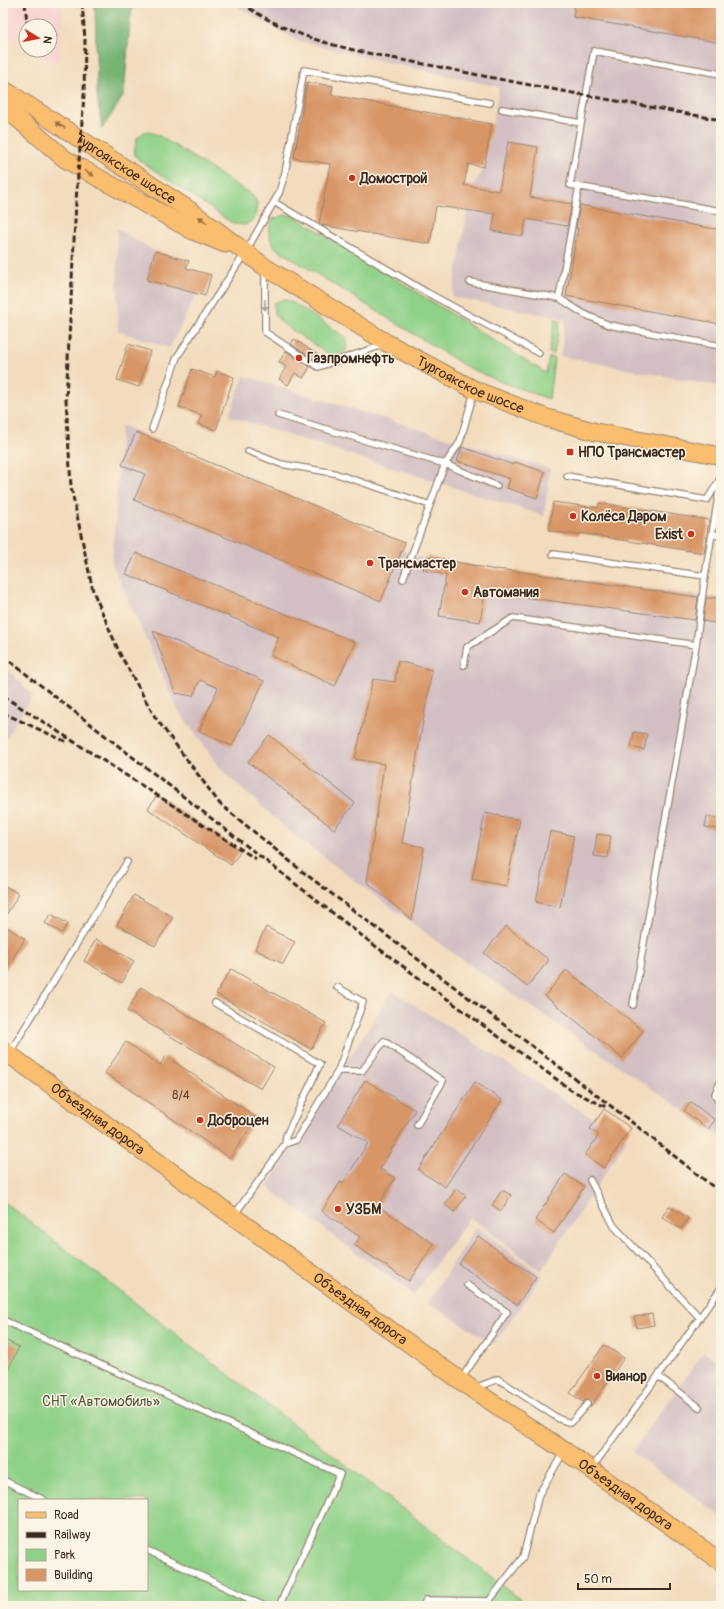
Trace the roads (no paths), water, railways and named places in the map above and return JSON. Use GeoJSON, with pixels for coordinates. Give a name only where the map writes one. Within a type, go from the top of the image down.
{"type":"FeatureCollection","features":[{"type":"Feature","properties":{"kind":"main road","name":"Тургоякское шоссе"},"geometry":{"type":"LineString","coordinates":[[3,89],[191,211],[265,266],[388,343],[475,390],[546,418],[596,432],[721,456]]}},
{"type":"Feature","properties":{"kind":"main road","name":"Тургоякское шоссе"},"geometry":{"type":"LineString","coordinates":[[3,106],[65,159],[193,231],[245,252]]}},
{"type":"Feature","properties":{"kind":"main road","name":"Объездная дорога"},"geometry":{"type":"LineString","coordinates":[[6,1052],[466,1384],[718,1558]]}},
{"type":"Feature","properties":{"kind":"lane"},"geometry":{"type":"LineString","coordinates":[[721,74],[594,51],[570,185],[721,211]]}},
{"type":"Feature","properties":{"kind":"lane"},"geometry":{"type":"LineString","coordinates":[[152,429],[177,357],[245,252],[279,193],[285,173],[304,70],[490,103]]}},
{"type":"Feature","properties":{"kind":"lane"},"geometry":{"type":"LineString","coordinates":[[502,109],[581,123]]}},
{"type":"Feature","properties":{"kind":"lane"},"geometry":{"type":"LineString","coordinates":[[558,298],[579,186]]}},
{"type":"Feature","properties":{"kind":"lane"},"geometry":{"type":"LineString","coordinates":[[274,202],[426,292],[539,353]]}},
{"type":"Feature","properties":{"kind":"lane"},"geometry":{"type":"LineString","coordinates":[[265,266],[265,332],[318,367],[388,343]]}},
{"type":"Feature","properties":{"kind":"lane"},"geometry":{"type":"LineString","coordinates":[[470,282],[558,298],[584,314],[610,325],[721,346]]}},
{"type":"Feature","properties":{"kind":"lane"},"geometry":{"type":"LineString","coordinates":[[403,579],[445,464],[460,442],[475,390]]}},
{"type":"Feature","properties":{"kind":"lane"},"geometry":{"type":"LineString","coordinates":[[278,415],[445,464],[497,486]]}},
{"type":"Feature","properties":{"kind":"lane"},"geometry":{"type":"LineString","coordinates":[[248,450],[281,464],[334,473],[430,505]]}},
{"type":"Feature","properties":{"kind":"lane"},"geometry":{"type":"LineString","coordinates":[[566,476],[707,500],[721,479]]}},
{"type":"Feature","properties":{"kind":"lane"},"geometry":{"type":"LineString","coordinates":[[633,1005],[696,645],[705,576],[721,479]]}},
{"type":"Feature","properties":{"kind":"lane"},"geometry":{"type":"LineString","coordinates":[[713,534],[721,536]]}},
{"type":"Feature","properties":{"kind":"lane"},"geometry":{"type":"LineString","coordinates":[[553,554],[705,576]]}},
{"type":"Feature","properties":{"kind":"lane"},"geometry":{"type":"LineString","coordinates":[[464,666],[466,647],[513,618],[696,645]]}},
{"type":"Feature","properties":{"kind":"lane"},"geometry":{"type":"LineString","coordinates":[[6,1052],[127,862]]}},
{"type":"Feature","properties":{"kind":"lane"},"geometry":{"type":"LineString","coordinates":[[285,1144],[296,1140],[338,1071],[363,1002],[337,987]]}},
{"type":"Feature","properties":{"kind":"lane"},"geometry":{"type":"LineString","coordinates":[[215,1003],[320,1064],[286,1136],[285,1144],[234,1216]]}},
{"type":"Feature","properties":{"kind":"lane"},"geometry":{"type":"LineString","coordinates":[[338,1071],[362,1071],[384,1041],[443,1080],[417,1124]]}},
{"type":"Feature","properties":{"kind":"lane"},"geometry":{"type":"LineString","coordinates":[[721,1081],[715,1094],[721,1106]]}},
{"type":"Feature","properties":{"kind":"lane"},"geometry":{"type":"LineString","coordinates":[[590,1180],[614,1226],[700,1318]]}},
{"type":"Feature","properties":{"kind":"lane"},"geometry":{"type":"LineString","coordinates":[[466,1384],[507,1312],[467,1285]]}},
{"type":"Feature","properties":{"kind":"lane"},"geometry":{"type":"LineString","coordinates":[[591,1470],[721,1288]]}},
{"type":"Feature","properties":{"kind":"lane"},"geometry":{"type":"LineString","coordinates":[[3,1320],[340,1474],[279,1606]]}},
{"type":"Feature","properties":{"kind":"lane"},"geometry":{"type":"LineString","coordinates":[[658,1376],[699,1407]]}},
{"type":"Feature","properties":{"kind":"lane"},"geometry":{"type":"LineString","coordinates":[[466,1384],[498,1379],[559,1419],[571,1423],[587,1404]]}},
{"type":"Feature","properties":{"kind":"lane"},"geometry":{"type":"LineString","coordinates":[[489,1601],[523,1557],[539,1494],[564,1451]]}},
{"type":"Feature","properties":{"kind":"lane"},"geometry":{"type":"LineString","coordinates":[[3,1480],[42,1499]]}},
{"type":"Feature","properties":{"kind":"lane"},"geometry":{"type":"LineString","coordinates":[[148,1550],[264,1606]]}},
{"type":"Feature","properties":{"kind":"lane"},"geometry":{"type":"LineString","coordinates":[[423,1606],[426,1600],[489,1601],[494,1606]]}},
{"type":"Feature","properties":{"kind":"railway"},"geometry":{"type":"LineString","coordinates":[[25,3],[26,18]]}},
{"type":"Feature","properties":{"kind":"railway"},"geometry":{"type":"LineString","coordinates":[[82,3],[85,39],[84,95],[76,201],[66,399],[71,487],[93,591],[120,654],[155,717],[220,804],[303,872],[624,1116],[721,1193]]}},
{"type":"Feature","properties":{"kind":"railway"},"geometry":{"type":"LineString","coordinates":[[242,3],[265,18],[288,29],[313,39],[365,53],[721,120]]}},
{"type":"Feature","properties":{"kind":"railway"},"geometry":{"type":"LineString","coordinates":[[3,656],[370,942],[571,1090],[606,1107]]}},
{"type":"Feature","properties":{"kind":"railway"},"geometry":{"type":"LineString","coordinates":[[3,696],[256,859]]}},
{"type":"Feature","properties":{"kind":"railway"},"geometry":{"type":"LineString","coordinates":[[3,713],[67,742]]}},
{"type":"Feature","properties":{"kind":"place","name":"Домострой"},"geometry":{"type":"Point","coordinates":[352,178]}},
{"type":"Feature","properties":{"kind":"place","name":"Газпромнефть"},"geometry":{"type":"Point","coordinates":[299,358]}},
{"type":"Feature","properties":{"kind":"place","name":"НПО Трансмастер"},"geometry":{"type":"Point","coordinates":[570,452]}},
{"type":"Feature","properties":{"kind":"place","name":"Колёса Даром"},"geometry":{"type":"Point","coordinates":[573,516]}},
{"type":"Feature","properties":{"kind":"place","name":"Exist"},"geometry":{"type":"Point","coordinates":[691,534]}},
{"type":"Feature","properties":{"kind":"place","name":"Трансмастер"},"geometry":{"type":"Point","coordinates":[370,563]}},
{"type":"Feature","properties":{"kind":"place","name":"Автомания"},"geometry":{"type":"Point","coordinates":[465,592]}},
{"type":"Feature","properties":{"kind":"place","name":"Доброцен"},"geometry":{"type":"Point","coordinates":[200,1120]}},
{"type":"Feature","properties":{"kind":"place","name":"УЗБМ"},"geometry":{"type":"Point","coordinates":[338,1209]}},
{"type":"Feature","properties":{"kind":"place","name":"Вианор"},"geometry":{"type":"Point","coordinates":[597,1376]}},
{"type":"Feature","properties":{"kind":"park label","name":"СНТ «Автомобиль»"},"geometry":{"type":"Point","coordinates":[101,1401]}}]}
